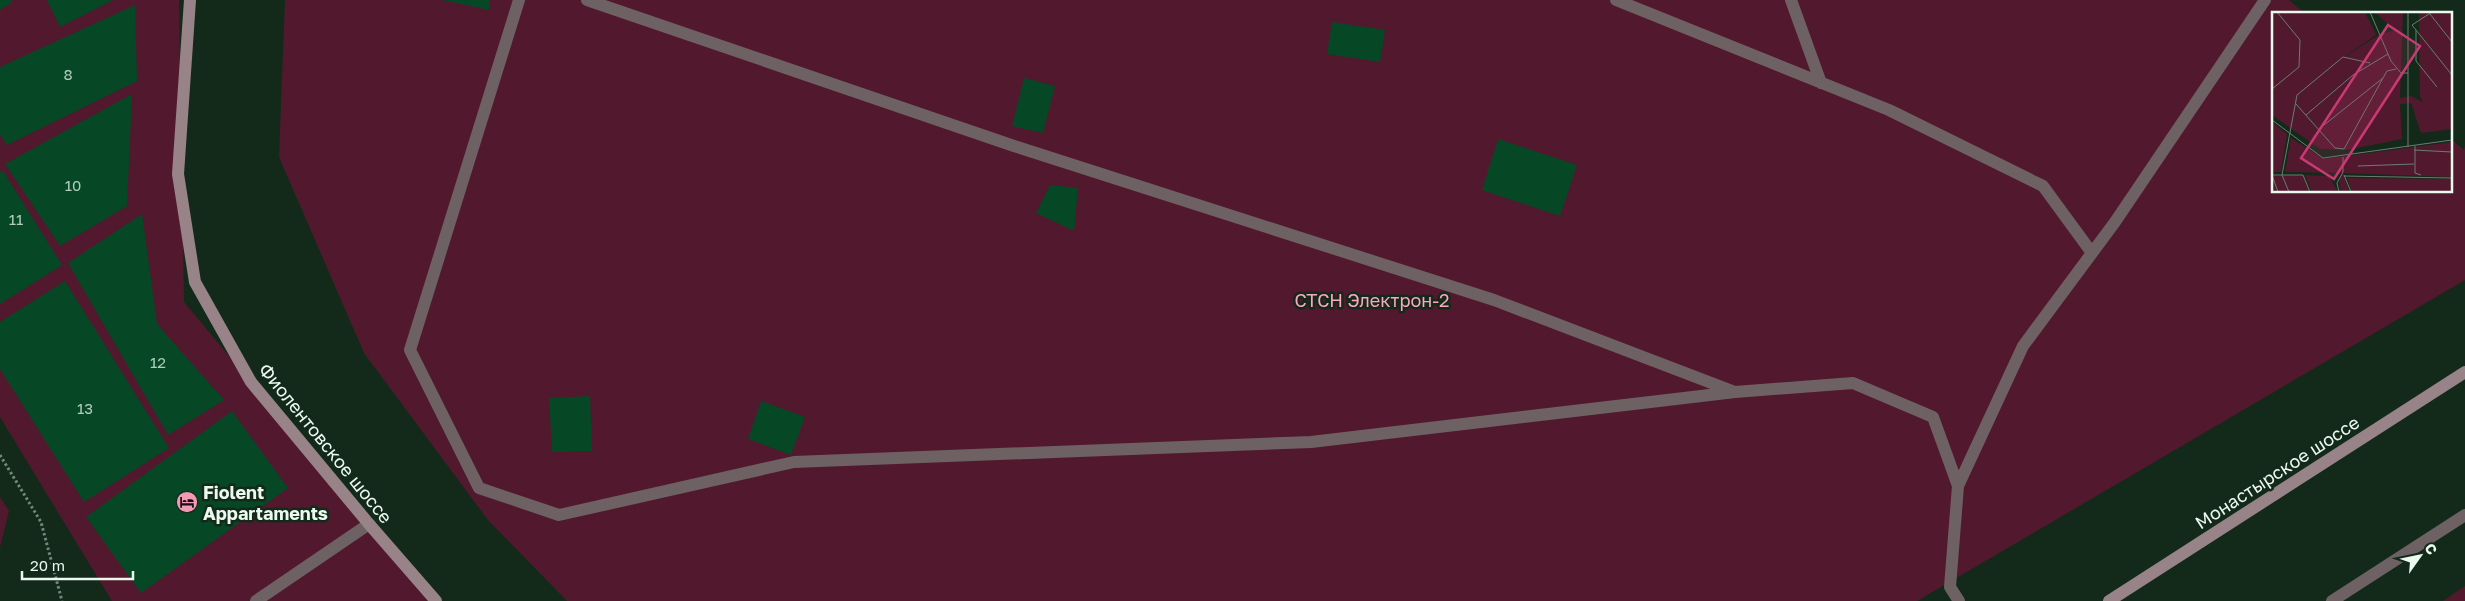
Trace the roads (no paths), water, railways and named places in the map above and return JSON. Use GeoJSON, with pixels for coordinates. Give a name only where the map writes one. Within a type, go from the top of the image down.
{"type":"FeatureCollection","features":[{"type":"Feature","properties":{"kind":"main road","name":"Фиолентовское шоссе"},"geometry":{"type":"LineString","coordinates":[[190,0],[178,174],[195,282],[251,382],[436,601]]}},
{"type":"Feature","properties":{"kind":"main road","name":"Монастырское шоссе"},"geometry":{"type":"LineString","coordinates":[[2109,601],[2465,372]]}},
{"type":"Feature","properties":{"kind":"street"},"geometry":{"type":"LineString","coordinates":[[519,0],[410,350],[479,488],[559,515],[794,462],[1311,442],[1735,392],[1854,383],[1933,417],[1958,486]]}},
{"type":"Feature","properties":{"kind":"street"},"geometry":{"type":"LineString","coordinates":[[587,0],[1014,146],[1494,300],[1735,392]]}},
{"type":"Feature","properties":{"kind":"street"},"geometry":{"type":"LineString","coordinates":[[1616,0],[1889,110],[2043,186],[2092,253]]}},
{"type":"Feature","properties":{"kind":"street"},"geometry":{"type":"LineString","coordinates":[[1791,0],[1821,82]]}},
{"type":"Feature","properties":{"kind":"street"},"geometry":{"type":"LineString","coordinates":[[1959,601],[1950,588],[1958,486],[2023,346],[2092,253],[2264,0]]}},
{"type":"Feature","properties":{"kind":"street"},"geometry":{"type":"LineString","coordinates":[[2332,601],[2465,515]]}},
{"type":"Feature","properties":{"kind":"street"},"geometry":{"type":"LineString","coordinates":[[256,601],[369,524]]}},
{"type":"Feature","properties":{"kind":"place","name":"Fiolent Appartaments"},"geometry":{"type":"Point","coordinates":[187,502]}},
{"type":"Feature","properties":{"kind":"park label","name":"СТСН Электрон-2"},"geometry":{"type":"Point","coordinates":[1372,300]}}]}
